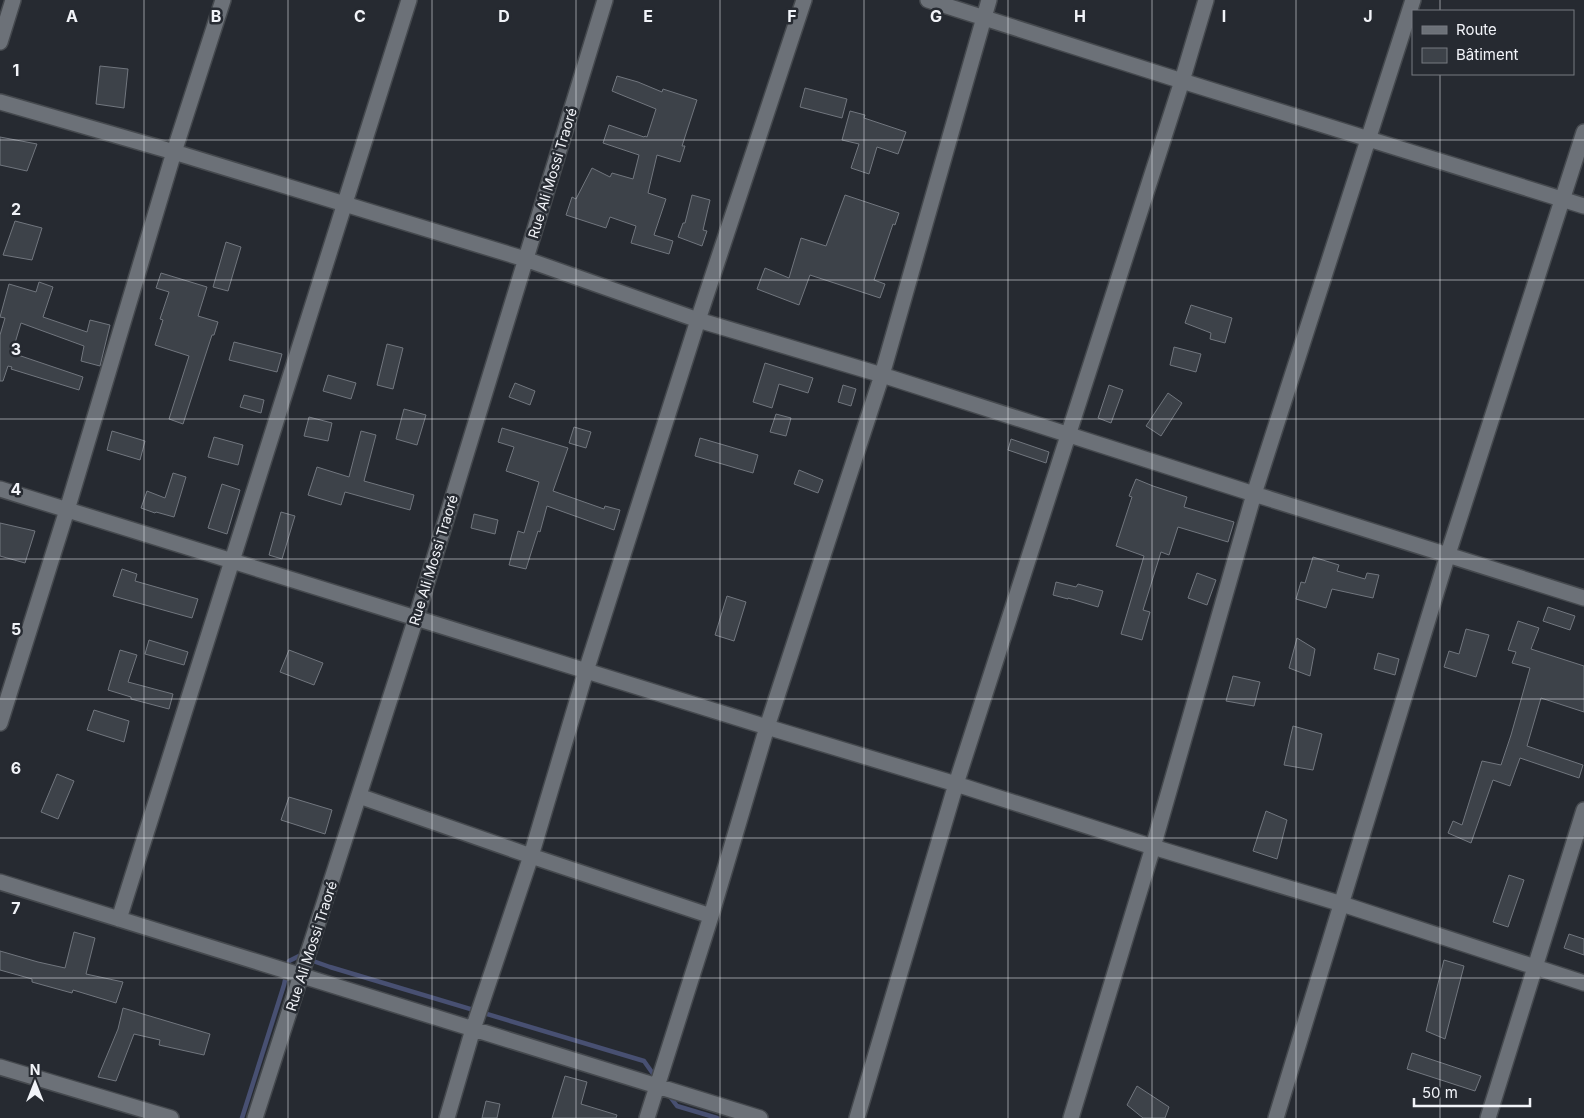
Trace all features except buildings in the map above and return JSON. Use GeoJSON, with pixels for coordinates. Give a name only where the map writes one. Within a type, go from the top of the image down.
{"type":"FeatureCollection","features":[{"type":"Feature","properties":{"kind":"street"},"geometry":{"type":"LineString","coordinates":[[0,42],[13,0]]}},
{"type":"Feature","properties":{"kind":"street"},"geometry":{"type":"LineString","coordinates":[[0,723],[67,510],[174,152],[222,0]]}},
{"type":"Feature","properties":{"kind":"street"},"geometry":{"type":"LineString","coordinates":[[119,919],[233,562],[343,204],[409,0]]}},
{"type":"Feature","properties":{"kind":"street","name":"Rue Ali Mossi Traoré"},"geometry":{"type":"LineString","coordinates":[[255,1118],[416,618],[605,0]]}},
{"type":"Feature","properties":{"kind":"street"},"geometry":{"type":"LineString","coordinates":[[447,1118],[473,1029],[531,856],[586,671],[698,320],[804,0]]}},
{"type":"Feature","properties":{"kind":"street"},"geometry":{"type":"LineString","coordinates":[[928,0],[1584,206]]}},
{"type":"Feature","properties":{"kind":"street"},"geometry":{"type":"LineString","coordinates":[[647,1118],[711,916],[767,728],[882,375],[989,0]]}},
{"type":"Feature","properties":{"kind":"street"},"geometry":{"type":"LineString","coordinates":[[857,1118],[956,784],[1182,81],[1206,0]]}},
{"type":"Feature","properties":{"kind":"street"},"geometry":{"type":"LineString","coordinates":[[1071,1118],[1153,847],[1254,494],[1413,0]]}},
{"type":"Feature","properties":{"kind":"street"},"geometry":{"type":"LineString","coordinates":[[0,102],[174,152],[525,259],[698,320],[882,375],[1584,598]]}},
{"type":"Feature","properties":{"kind":"street"},"geometry":{"type":"LineString","coordinates":[[1276,1118],[1448,554],[1584,132]]}},
{"type":"Feature","properties":{"kind":"street"},"geometry":{"type":"LineString","coordinates":[[0,489],[767,728],[956,784],[1153,847],[1342,904],[1584,983]]}},
{"type":"Feature","properties":{"kind":"street"},"geometry":{"type":"LineString","coordinates":[[359,796],[711,916]]}},
{"type":"Feature","properties":{"kind":"street"},"geometry":{"type":"LineString","coordinates":[[1488,1118],[1584,810]]}},
{"type":"Feature","properties":{"kind":"street"},"geometry":{"type":"LineString","coordinates":[[0,882],[760,1118]]}},
{"type":"Feature","properties":{"kind":"street"},"geometry":{"type":"LineString","coordinates":[[0,1067],[171,1118]]}},
{"type":"Feature","properties":{"kind":"waterway"},"geometry":{"type":"LineString","coordinates":[[242,1118],[284,985],[289,961],[299,956],[644,1061],[656,1078]]}},
{"type":"Feature","properties":{"kind":"waterway"},"geometry":{"type":"LineString","coordinates":[[668,1094],[677,1106],[717,1118]]}}]}
